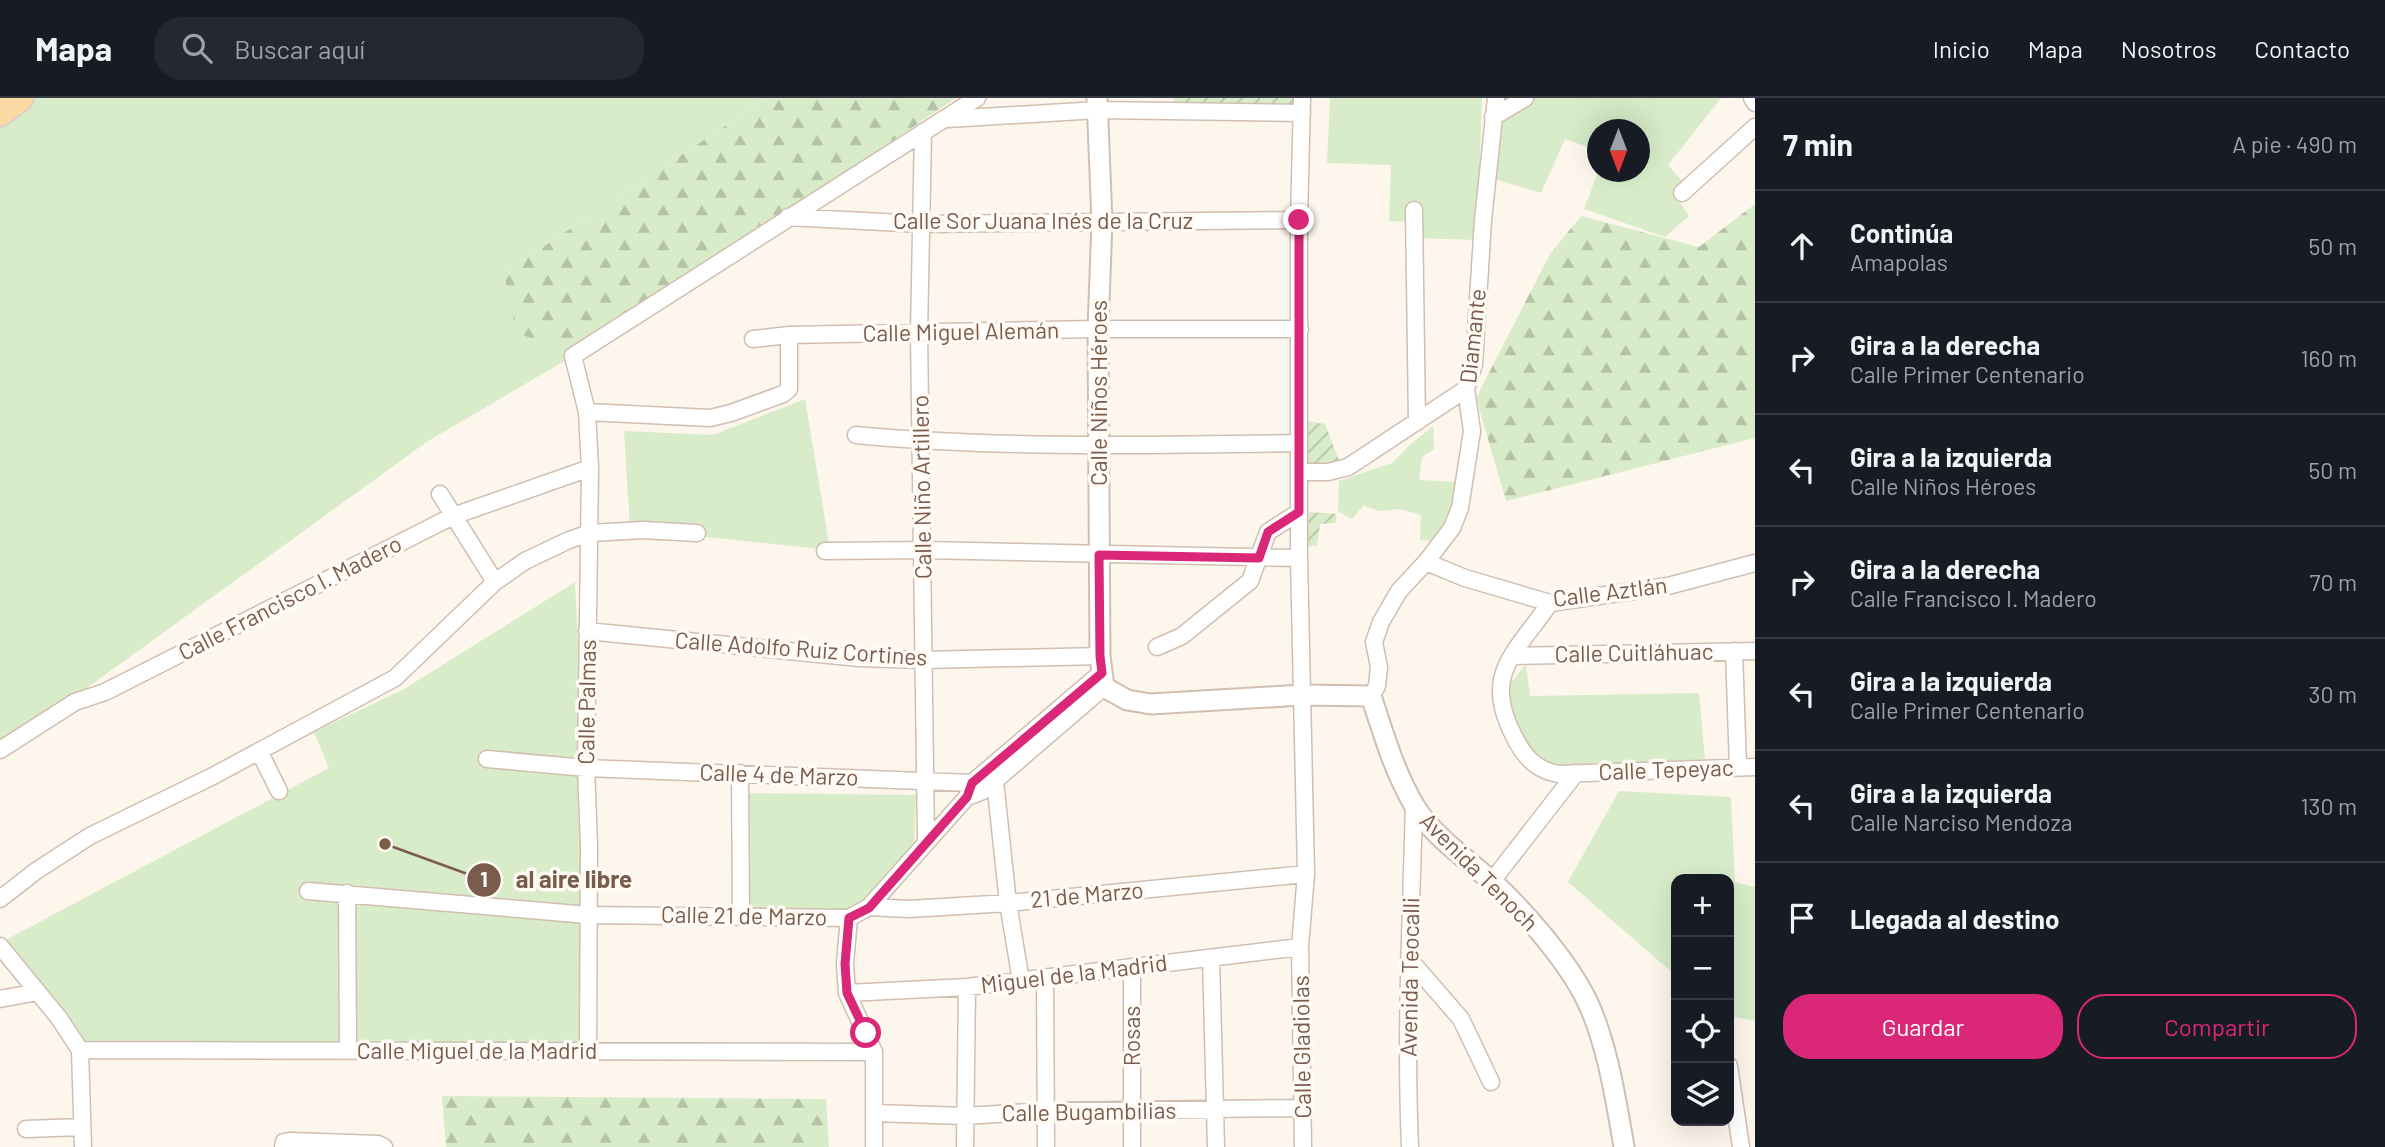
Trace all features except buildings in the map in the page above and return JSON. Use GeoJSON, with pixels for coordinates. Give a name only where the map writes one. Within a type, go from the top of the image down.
{"type":"FeatureCollection","features":[{"type":"Feature","properties":{"kind":"main road"},"geometry":{"type":"LineString","coordinates":[[0,114],[21,98]]}},
{"type":"Feature","properties":{"kind":"street"},"geometry":{"type":"LineString","coordinates":[[788,217],[978,98]]}},
{"type":"Feature","properties":{"kind":"street","name":"Diamante"},"geometry":{"type":"LineString","coordinates":[[1426,562],[1452,528],[1460,508],[1472,431],[1466,389],[1474,364],[1483,220],[1496,98]]}},
{"type":"Feature","properties":{"kind":"street"},"geometry":{"type":"LineString","coordinates":[[1493,117],[1525,98]]}},
{"type":"Feature","properties":{"kind":"street"},"geometry":{"type":"LineString","coordinates":[[1752,98],[1755,103]]}},
{"type":"Feature","properties":{"kind":"street"},"geometry":{"type":"LineString","coordinates":[[945,119],[1098,104],[1302,106]]}},
{"type":"Feature","properties":{"kind":"street","name":"Calle Niños Héroes"},"geometry":{"type":"LineString","coordinates":[[1098,104],[1102,222],[1098,329],[1102,672]]}},
{"type":"Feature","properties":{"kind":"street","name":"Calle Gladiolas"},"geometry":{"type":"LineString","coordinates":[[1302,106],[1299,220],[1299,558],[1306,874],[1300,947],[1303,1147]]}},
{"type":"Feature","properties":{"kind":"street"},"geometry":{"type":"LineString","coordinates":[[1682,193],[1755,127]]}},
{"type":"Feature","properties":{"kind":"street","name":"Calle Niño Artillero"},"geometry":{"type":"LineString","coordinates":[[923,132],[919,333],[926,841]]}},
{"type":"Feature","properties":{"kind":"street"},"geometry":{"type":"LineString","coordinates":[[1414,209],[1417,422]]}},
{"type":"Feature","properties":{"kind":"street","name":"Calle Sor Juana Inés de la Cruz"},"geometry":{"type":"LineString","coordinates":[[788,217],[921,224],[1299,220]]}},
{"type":"Feature","properties":{"kind":"street","name":"Calle Palmas"},"geometry":{"type":"LineString","coordinates":[[588,1051],[589,845],[586,768],[590,468],[587,412],[573,356],[788,217]]}},
{"type":"Feature","properties":{"kind":"street","name":"Calle Miguel Alemán"},"geometry":{"type":"LineString","coordinates":[[753,339],[789,335],[1300,328]]}},
{"type":"Feature","properties":{"kind":"street"},"geometry":{"type":"LineString","coordinates":[[587,412],[710,418],[757,404],[789,389],[789,335]]}},
{"type":"Feature","properties":{"kind":"street"},"geometry":{"type":"LineString","coordinates":[[1299,472],[1328,472],[1348,467],[1466,389]]}},
{"type":"Feature","properties":{"kind":"street"},"geometry":{"type":"LineString","coordinates":[[856,435],[922,441],[1098,446],[1299,443]]}},
{"type":"Feature","properties":{"kind":"street","name":"Calle Francisco I. Madero"},"geometry":{"type":"LineString","coordinates":[[0,750],[75,702],[105,692],[453,516],[509,494],[590,468]]}},
{"type":"Feature","properties":{"kind":"street"},"geometry":{"type":"LineString","coordinates":[[440,494],[495,582]]}},
{"type":"Feature","properties":{"kind":"street"},"geometry":{"type":"LineString","coordinates":[[1157,646],[1182,636],[1250,581],[1268,532],[1299,512]]}},
{"type":"Feature","properties":{"kind":"street"},"geometry":{"type":"LineString","coordinates":[[0,899],[36,871],[90,836],[259,751],[395,678],[495,582],[524,561],[590,533],[643,530],[697,533]]}},
{"type":"Feature","properties":{"kind":"street"},"geometry":{"type":"LineString","coordinates":[[825,551],[1299,558]]}},
{"type":"Feature","properties":{"kind":"street","name":"Calle Aztlán"},"geometry":{"type":"LineString","coordinates":[[1426,562],[1465,578],[1550,603],[1668,586],[1755,563]]}},
{"type":"Feature","properties":{"kind":"street","name":"Avenida Tenoch"},"geometry":{"type":"LineString","coordinates":[[1426,562],[1399,591],[1381,622],[1374,642],[1378,667],[1377,685],[1371,696],[1392,758],[1414,806],[1435,830],[1492,881],[1553,949],[1584,994],[1599,1033],[1624,1147]]}},
{"type":"Feature","properties":{"kind":"street","name":"Calle Tepeyac"},"geometry":{"type":"LineString","coordinates":[[1550,603],[1500,677],[1499,698],[1507,724],[1530,761],[1543,771],[1576,773],[1755,767]]}},
{"type":"Feature","properties":{"kind":"street","name":"Calle Adolfo Ruiz Cortines"},"geometry":{"type":"LineString","coordinates":[[587,631],[859,658],[1102,672]]}},
{"type":"Feature","properties":{"kind":"street"},"geometry":{"type":"LineString","coordinates":[[1734,651],[1738,767]]}},
{"type":"Feature","properties":{"kind":"street","name":"Calle Cuitláhuac"},"geometry":{"type":"LineString","coordinates":[[1513,656],[1755,651]]}},
{"type":"Feature","properties":{"kind":"street"},"geometry":{"type":"LineString","coordinates":[[1102,672],[1127,700],[1151,704],[1302,695],[1371,696]]}},
{"type":"Feature","properties":{"kind":"street"},"geometry":{"type":"LineString","coordinates":[[970,790],[983,791],[996,781],[1102,672]]}},
{"type":"Feature","properties":{"kind":"street"},"geometry":{"type":"LineString","coordinates":[[874,1147],[874,1052],[847,993],[845,964],[849,918],[869,908],[970,790],[1102,672]]}},
{"type":"Feature","properties":{"kind":"street"},"geometry":{"type":"LineString","coordinates":[[259,751],[279,792]]}},
{"type":"Feature","properties":{"kind":"street","name":"Calle 4 de Marzo"},"geometry":{"type":"LineString","coordinates":[[487,759],[586,768],[925,779],[970,790]]}},
{"type":"Feature","properties":{"kind":"street","name":"Calle Tepeyac"},"geometry":{"type":"LineString","coordinates":[[1492,881],[1576,773]]}},
{"type":"Feature","properties":{"kind":"street"},"geometry":{"type":"LineString","coordinates":[[740,774],[741,915]]}},
{"type":"Feature","properties":{"kind":"street"},"geometry":{"type":"LineString","coordinates":[[996,781],[1008,902],[1021,981]]}},
{"type":"Feature","properties":{"kind":"street","name":"Avenida Teocalli"},"geometry":{"type":"LineString","coordinates":[[1410,1147],[1409,959],[1414,806]]}},
{"type":"Feature","properties":{"kind":"street","name":"21 de Marzo"},"geometry":{"type":"LineString","coordinates":[[869,908],[909,909],[1008,902],[1306,874]]}},
{"type":"Feature","properties":{"kind":"street","name":"Calle 21 de Marzo"},"geometry":{"type":"LineString","coordinates":[[309,891],[588,915],[849,918]]}},
{"type":"Feature","properties":{"kind":"street"},"geometry":{"type":"LineString","coordinates":[[346,893],[348,1050]]}},
{"type":"Feature","properties":{"kind":"street"},"geometry":{"type":"LineString","coordinates":[[0,946],[80,1050],[83,1147]]}},
{"type":"Feature","properties":{"kind":"street","name":"Miguel de la Madrid"},"geometry":{"type":"LineString","coordinates":[[847,993],[967,987],[1300,947]]}},
{"type":"Feature","properties":{"kind":"street"},"geometry":{"type":"LineString","coordinates":[[1211,958],[1216,1147]]}},
{"type":"Feature","properties":{"kind":"street"},"geometry":{"type":"LineString","coordinates":[[1409,959],[1461,1019],[1491,1082]]}},
{"type":"Feature","properties":{"kind":"street","name":"Rosas"},"geometry":{"type":"LineString","coordinates":[[1132,968],[1132,1147]]}},
{"type":"Feature","properties":{"kind":"street"},"geometry":{"type":"LineString","coordinates":[[1045,978],[1046,1147]]}},
{"type":"Feature","properties":{"kind":"street"},"geometry":{"type":"LineString","coordinates":[[965,1147],[967,987]]}},
{"type":"Feature","properties":{"kind":"street"},"geometry":{"type":"LineString","coordinates":[[0,999],[38,992]]}},
{"type":"Feature","properties":{"kind":"street","name":"Calle Miguel de la Madrid"},"geometry":{"type":"LineString","coordinates":[[80,1050],[874,1052]]}},
{"type":"Feature","properties":{"kind":"street"},"geometry":{"type":"LineString","coordinates":[[1734,1100],[1741,1147]]}},
{"type":"Feature","properties":{"kind":"street","name":"Calle Bugambilias"},"geometry":{"type":"LineString","coordinates":[[875,1113],[965,1116],[1045,1111],[1303,1108]]}},
{"type":"Feature","properties":{"kind":"street"},"geometry":{"type":"LineString","coordinates":[[26,1129],[82,1127]]}},
{"type":"Feature","properties":{"kind":"street"},"geometry":{"type":"LineString","coordinates":[[284,1144],[377,1143],[384,1146]]}},
{"type":"Feature","properties":{"kind":"green space"},"geometry":{"type":"Polygon","coordinates":[[[24,98],[767,98],[504,273],[573,356],[428,441],[0,751],[0,117],[24,98]]]}},
{"type":"Feature","properties":{"kind":"green space"},"geometry":{"type":"Polygon","coordinates":[[[767,98],[956,98],[573,356],[516,332],[504,273],[767,98]]]}},
{"type":"Feature","properties":{"kind":"green space"},"geometry":{"type":"Polygon","coordinates":[[[1174,98],[1294,98],[1294,107],[1174,110],[1174,98]]]}},
{"type":"Feature","properties":{"kind":"green space"},"geometry":{"type":"Polygon","coordinates":[[[1330,98],[1482,98],[1477,240],[1414,238],[1414,222],[1389,221],[1391,165],[1327,163],[1330,98]]]}},
{"type":"Feature","properties":{"kind":"green space"},"geometry":{"type":"Polygon","coordinates":[[[1533,98],[1721,98],[1668,165],[1682,181],[1679,201],[1689,216],[1665,237],[1584,209],[1594,182],[1650,182],[1650,119],[1587,119],[1587,147],[1565,139],[1541,193],[1495,179],[1504,114],[1533,98]]]}},
{"type":"Feature","properties":{"kind":"green space"},"geometry":{"type":"Polygon","coordinates":[[[1755,204],[1755,438],[1506,501],[1476,398],[1550,254],[1581,216],[1699,247],[1755,204]]]}},
{"type":"Feature","properties":{"kind":"green space"},"geometry":{"type":"Polygon","coordinates":[[[805,399],[830,550],[630,529],[624,431],[713,435],[805,399]]]}},
{"type":"Feature","properties":{"kind":"green space"},"geometry":{"type":"Polygon","coordinates":[[[1305,421],[1325,424],[1340,463],[1309,472],[1305,421]]]}},
{"type":"Feature","properties":{"kind":"green space"},"geometry":{"type":"Polygon","coordinates":[[[1433,426],[1434,449],[1422,457],[1419,480],[1458,482],[1443,542],[1420,540],[1421,515],[1400,509],[1378,511],[1364,505],[1352,519],[1338,511],[1339,481],[1392,463],[1433,426]]]}},
{"type":"Feature","properties":{"kind":"green space"},"geometry":{"type":"Polygon","coordinates":[[[1309,512],[1336,514],[1336,523],[1320,524],[1317,546],[1307,546],[1309,512]]]}},
{"type":"Feature","properties":{"kind":"green space"},"geometry":{"type":"Polygon","coordinates":[[[575,582],[585,783],[581,1045],[84,1052],[0,943],[329,768],[314,732],[404,689],[575,582]]]}},
{"type":"Feature","properties":{"kind":"green space"},"geometry":{"type":"Polygon","coordinates":[[[1526,664],[1530,696],[1699,693],[1705,759],[1546,769],[1520,746],[1512,721],[1508,686],[1526,664]]]}},
{"type":"Feature","properties":{"kind":"green space"},"geometry":{"type":"Polygon","coordinates":[[[1619,791],[1731,797],[1735,882],[1755,887],[1755,1021],[1734,1017],[1734,874],[1671,874],[1671,972],[1568,882],[1619,791]]]}},
{"type":"Feature","properties":{"kind":"green space"},"geometry":{"type":"Polygon","coordinates":[[[743,793],[916,795],[914,847],[850,914],[742,915],[743,793]]]}},
{"type":"Feature","properties":{"kind":"green space"},"geometry":{"type":"Polygon","coordinates":[[[442,1096],[826,1099],[829,1147],[446,1147],[442,1096]]]}},
{"type":"Feature","properties":{"kind":"place","name":"al aire libre"},"geometry":{"type":"Point","coordinates":[385,844]}},
{"type":"Feature","properties":{"kind":"route"},"geometry":{"type":"LineString","coordinates":[[866,1033],[847,993],[845,964],[849,918],[869,908],[967,797],[972,783],[1102,673],[1099,555],[1259,558],[1268,532],[1299,512],[1299,220]]}}]}
